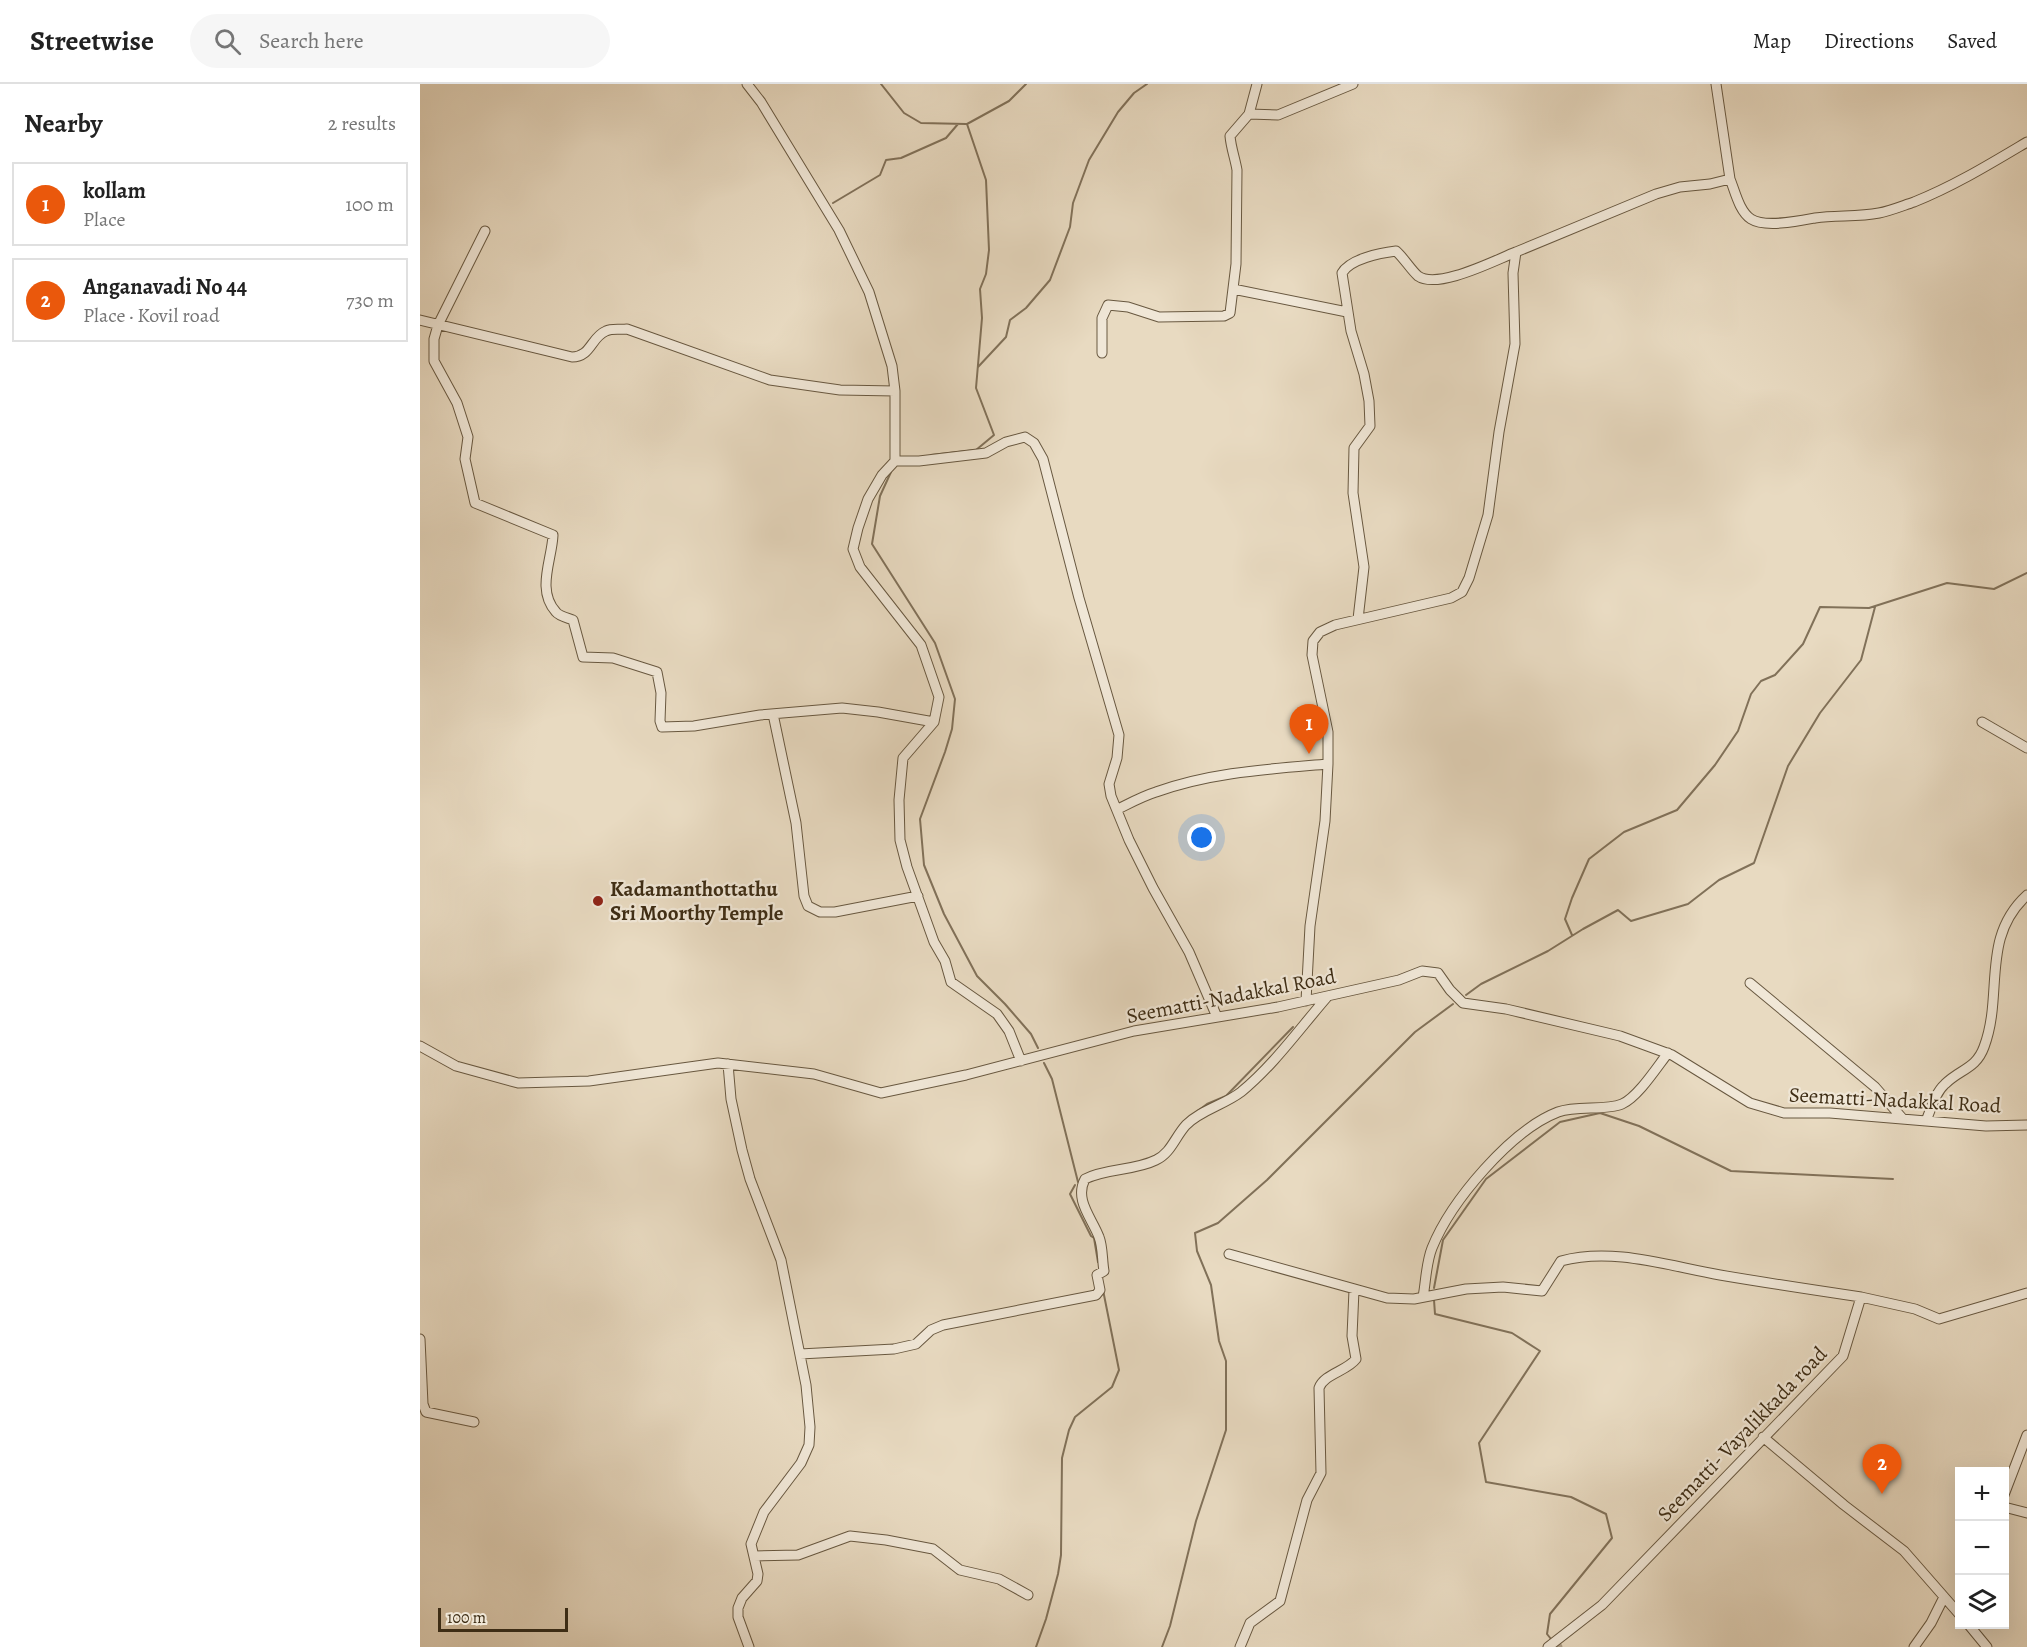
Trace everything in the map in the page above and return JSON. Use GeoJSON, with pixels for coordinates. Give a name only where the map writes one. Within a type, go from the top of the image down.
{"type":"FeatureCollection","features":[{"type":"Feature","properties":{"kind":"street"},"geometry":{"type":"LineString","coordinates":[[747,84],[761,102],[839,230],[864,281],[892,366],[895,391],[895,461],[882,475],[868,499],[853,549],[860,567],[921,645],[939,697],[934,722],[903,758],[899,800],[900,840],[907,867],[934,942],[945,961],[951,982],[997,1014],[1009,1030],[1021,1061]]}},
{"type":"Feature","properties":{"kind":"street"},"geometry":{"type":"LineString","coordinates":[[1102,354],[1102,318],[1108,305],[1128,307],[1159,317],[1224,316],[1230,313],[1236,264],[1237,170],[1230,136],[1249,114],[1257,84]]}},
{"type":"Feature","properties":{"kind":"street"},"geometry":{"type":"LineString","coordinates":[[1249,114],[1278,115],[1353,84]]}},
{"type":"Feature","properties":{"kind":"street"},"geometry":{"type":"LineString","coordinates":[[1716,84],[1730,179],[1745,212],[1759,222],[1780,223],[1829,216],[1879,213],[1902,207],[1981,171],[2027,142]]}},
{"type":"Feature","properties":{"kind":"street"},"geometry":{"type":"LineString","coordinates":[[1358,619],[1364,567],[1353,493],[1354,448],[1370,426],[1370,401],[1347,312],[1342,273],[1345,267],[1353,262],[1396,251],[1405,258],[1418,276],[1428,279],[1444,279],[1656,194],[1680,187],[1730,179]]}},
{"type":"Feature","properties":{"kind":"street"},"geometry":{"type":"LineString","coordinates":[[484,231],[438,326],[434,339],[434,361],[457,403],[468,437],[465,459],[476,503],[553,535],[546,577],[548,597],[556,613],[573,620],[583,657],[613,658],[657,672],[661,693],[660,722],[662,727],[694,726],[773,714],[842,708],[934,722]]}},
{"type":"Feature","properties":{"kind":"street"},"geometry":{"type":"LineString","coordinates":[[1306,1001],[1310,926],[1325,821],[1328,764],[1328,732],[1312,655],[1313,641],[1320,632],[1328,628],[1451,598],[1462,592],[1469,578],[1488,515],[1499,432],[1515,344],[1513,273],[1516,252]]}},
{"type":"Feature","properties":{"kind":"street"},"geometry":{"type":"LineString","coordinates":[[1233,289],[1347,312]]}},
{"type":"Feature","properties":{"kind":"street"},"geometry":{"type":"LineString","coordinates":[[420,320],[572,357],[580,357],[586,353],[598,335],[608,330],[627,329],[770,380],[840,390],[895,391]]}},
{"type":"Feature","properties":{"kind":"street"},"geometry":{"type":"LineString","coordinates":[[895,461],[919,461],[986,453],[1006,442],[1025,437],[1034,443],[1044,459],[1079,598],[1119,735],[1117,758],[1109,784],[1111,796],[1129,840],[1189,952],[1217,1017]]}},
{"type":"Feature","properties":{"kind":"street"},"geometry":{"type":"LineString","coordinates":[[773,714],[796,823],[804,896],[808,906],[820,912],[835,912],[918,896]]}},
{"type":"Feature","properties":{"kind":"street"},"geometry":{"type":"LineString","coordinates":[[1982,722],[2027,747]]}},
{"type":"Feature","properties":{"kind":"street"},"geometry":{"type":"LineString","coordinates":[[1118,809],[1155,792],[1197,781],[1246,771],[1328,764]]}},
{"type":"Feature","properties":{"kind":"street"},"geometry":{"type":"LineString","coordinates":[[1926,1121],[1943,1085],[1977,1061],[1984,1048],[1989,1030],[1999,940],[2005,921],[2016,905],[2027,895]]}},
{"type":"Feature","properties":{"kind":"street","name":"Seematti-Nadakkal Road"},"geometry":{"type":"LineString","coordinates":[[420,1046],[456,1066],[518,1083],[589,1081],[718,1063],[814,1074],[881,1094],[1021,1061],[1134,1031],[1306,1001],[1400,980],[1422,971],[1438,973],[1463,1003],[1506,1009],[1620,1036],[1668,1053],[1750,1103],[1784,1113],[1830,1113],[1986,1126],[2027,1125]]}},
{"type":"Feature","properties":{"kind":"street"},"geometry":{"type":"LineString","coordinates":[[1750,983],[1875,1087],[1903,1119]]}},
{"type":"Feature","properties":{"kind":"street"},"geometry":{"type":"LineString","coordinates":[[800,1354],[894,1349],[916,1344],[931,1330],[943,1325],[1096,1295],[1100,1290],[1097,1275],[1104,1271],[1100,1239],[1080,1193],[1085,1179],[1157,1160],[1167,1152],[1185,1126],[1196,1117],[1226,1102],[1266,1067],[1328,996]]}},
{"type":"Feature","properties":{"kind":"street"},"geometry":{"type":"LineString","coordinates":[[1423,1297],[1431,1250],[1443,1223],[1504,1148],[1560,1111],[1621,1105],[1632,1098],[1668,1053]]}},
{"type":"Feature","properties":{"kind":"street"},"geometry":{"type":"LineString","coordinates":[[728,1064],[731,1099],[742,1150],[750,1179],[781,1260],[806,1385],[810,1427],[809,1445],[801,1462],[764,1512],[751,1544],[758,1574],[757,1581],[742,1598],[738,1608],[738,1617],[749,1647]]}},
{"type":"Feature","properties":{"kind":"street"},"geometry":{"type":"LineString","coordinates":[[1229,1254],[1387,1298],[1414,1299],[1466,1289],[1503,1287],[1542,1291],[1561,1261],[1579,1256],[1638,1258],[1718,1274],[1861,1297],[1914,1309],[1940,1320],[2027,1293]]}},
{"type":"Feature","properties":{"kind":"street"},"geometry":{"type":"LineString","coordinates":[[1240,1647],[1251,1623],[1280,1601],[1307,1500],[1322,1473],[1319,1389],[1324,1380],[1352,1365],[1356,1359],[1352,1336],[1354,1290]]}},
{"type":"Feature","properties":{"kind":"street","name":"Seematti- Vayalikkada road"},"geometry":{"type":"LineString","coordinates":[[1548,1647],[1602,1605],[1843,1356],[1861,1297]]}},
{"type":"Feature","properties":{"kind":"street"},"geometry":{"type":"LineString","coordinates":[[420,1339],[423,1404],[426,1412],[474,1422]]}},
{"type":"Feature","properties":{"kind":"street"},"geometry":{"type":"LineString","coordinates":[[2009,1482],[2027,1435]]}},
{"type":"Feature","properties":{"kind":"street"},"geometry":{"type":"LineString","coordinates":[[1763,1437],[1844,1505],[1904,1551],[1955,1610]]}},
{"type":"Feature","properties":{"kind":"street"},"geometry":{"type":"LineString","coordinates":[[2009,1508],[2027,1513]]}},
{"type":"Feature","properties":{"kind":"street"},"geometry":{"type":"LineString","coordinates":[[754,1556],[798,1555],[850,1536],[886,1540],[933,1549],[960,1570],[999,1579],[1028,1595]]}},
{"type":"Feature","properties":{"kind":"street"},"geometry":{"type":"LineString","coordinates":[[1914,1647],[1932,1623],[1944,1597]]}},
{"type":"Feature","properties":{"kind":"street"},"geometry":{"type":"LineString","coordinates":[[1972,1629],[1987,1647]]}},
{"type":"Feature","properties":{"kind":"waterway"},"geometry":{"type":"LineString","coordinates":[[881,84],[904,113],[921,123],[966,124]]}},
{"type":"Feature","properties":{"kind":"waterway"},"geometry":{"type":"LineString","coordinates":[[931,455],[976,450],[994,435],[976,388],[982,318],[980,289],[986,274],[989,250],[986,180],[967,124],[1009,101],[1026,84]]}},
{"type":"Feature","properties":{"kind":"waterway"},"geometry":{"type":"LineString","coordinates":[[978,367],[1006,337],[1010,320],[1026,308],[1050,280],[1070,227],[1073,203],[1089,160],[1118,112],[1134,93],[1147,84]]}},
{"type":"Feature","properties":{"kind":"waterway"},"geometry":{"type":"LineString","coordinates":[[833,203],[880,175],[886,160],[901,158],[946,138],[958,124]]}},
{"type":"Feature","properties":{"kind":"waterway"},"geometry":{"type":"LineString","coordinates":[[891,472],[880,496],[872,544],[935,643],[955,699],[952,729],[920,819],[924,865],[944,914],[977,976],[1031,1034],[1038,1048]]}},
{"type":"Feature","properties":{"kind":"waterway"},"geometry":{"type":"LineString","coordinates":[[1572,935],[1565,919],[1589,859],[1624,832],[1677,810],[1715,765],[1738,731],[1751,694],[1761,681],[1775,675],[1803,644],[1820,607],[1869,608],[1947,583],[1994,589],[2027,573]]}},
{"type":"Feature","properties":{"kind":"waterway"},"geometry":{"type":"LineString","coordinates":[[1466,995],[1481,984],[1548,951],[1618,910],[1631,921],[1688,904],[1719,880],[1754,863],[1788,766],[1820,713],[1861,660],[1875,607]]}},
{"type":"Feature","properties":{"kind":"waterway"},"geometry":{"type":"LineString","coordinates":[[1162,1647],[1170,1626],[1196,1521],[1226,1430],[1226,1361],[1219,1341],[1211,1285],[1197,1251],[1195,1233],[1218,1223],[1267,1180],[1415,1032],[1453,1004]]}},
{"type":"Feature","properties":{"kind":"waterway"},"geometry":{"type":"LineString","coordinates":[[1195,1113],[1207,1104],[1226,1096],[1293,1027]]}},
{"type":"Feature","properties":{"kind":"waterway"},"geometry":{"type":"LineString","coordinates":[[1044,1063],[1052,1079],[1078,1182]]}},
{"type":"Feature","properties":{"kind":"waterway"},"geometry":{"type":"LineString","coordinates":[[1434,1288],[1443,1240],[1486,1179],[1560,1122],[1600,1113],[1639,1126],[1731,1171],[1893,1179]]}},
{"type":"Feature","properties":{"kind":"waterway"},"geometry":{"type":"LineString","coordinates":[[1075,1185],[1070,1194],[1094,1238],[1098,1262]]}},
{"type":"Feature","properties":{"kind":"waterway"},"geometry":{"type":"LineString","coordinates":[[1036,1647],[1046,1619],[1061,1555],[1062,1458],[1069,1430],[1075,1417],[1112,1387],[1119,1370],[1103,1290]]}},
{"type":"Feature","properties":{"kind":"waterway"},"geometry":{"type":"LineString","coordinates":[[1434,1300],[1435,1314],[1512,1333],[1540,1351],[1479,1443],[1486,1482],[1571,1497],[1606,1514],[1612,1538],[1550,1614],[1547,1634],[1551,1639]]}},
{"type":"Feature","properties":{"kind":"place","name":"kollam"},"geometry":{"type":"Point","coordinates":[1309,754]}},
{"type":"Feature","properties":{"kind":"place","name":"Kadamanthottathu Sri Moorthy Temple"},"geometry":{"type":"Point","coordinates":[598,901]}},
{"type":"Feature","properties":{"kind":"place","name":"Anganavadi No 44"},"geometry":{"type":"Point","coordinates":[1882,1494]}}]}
